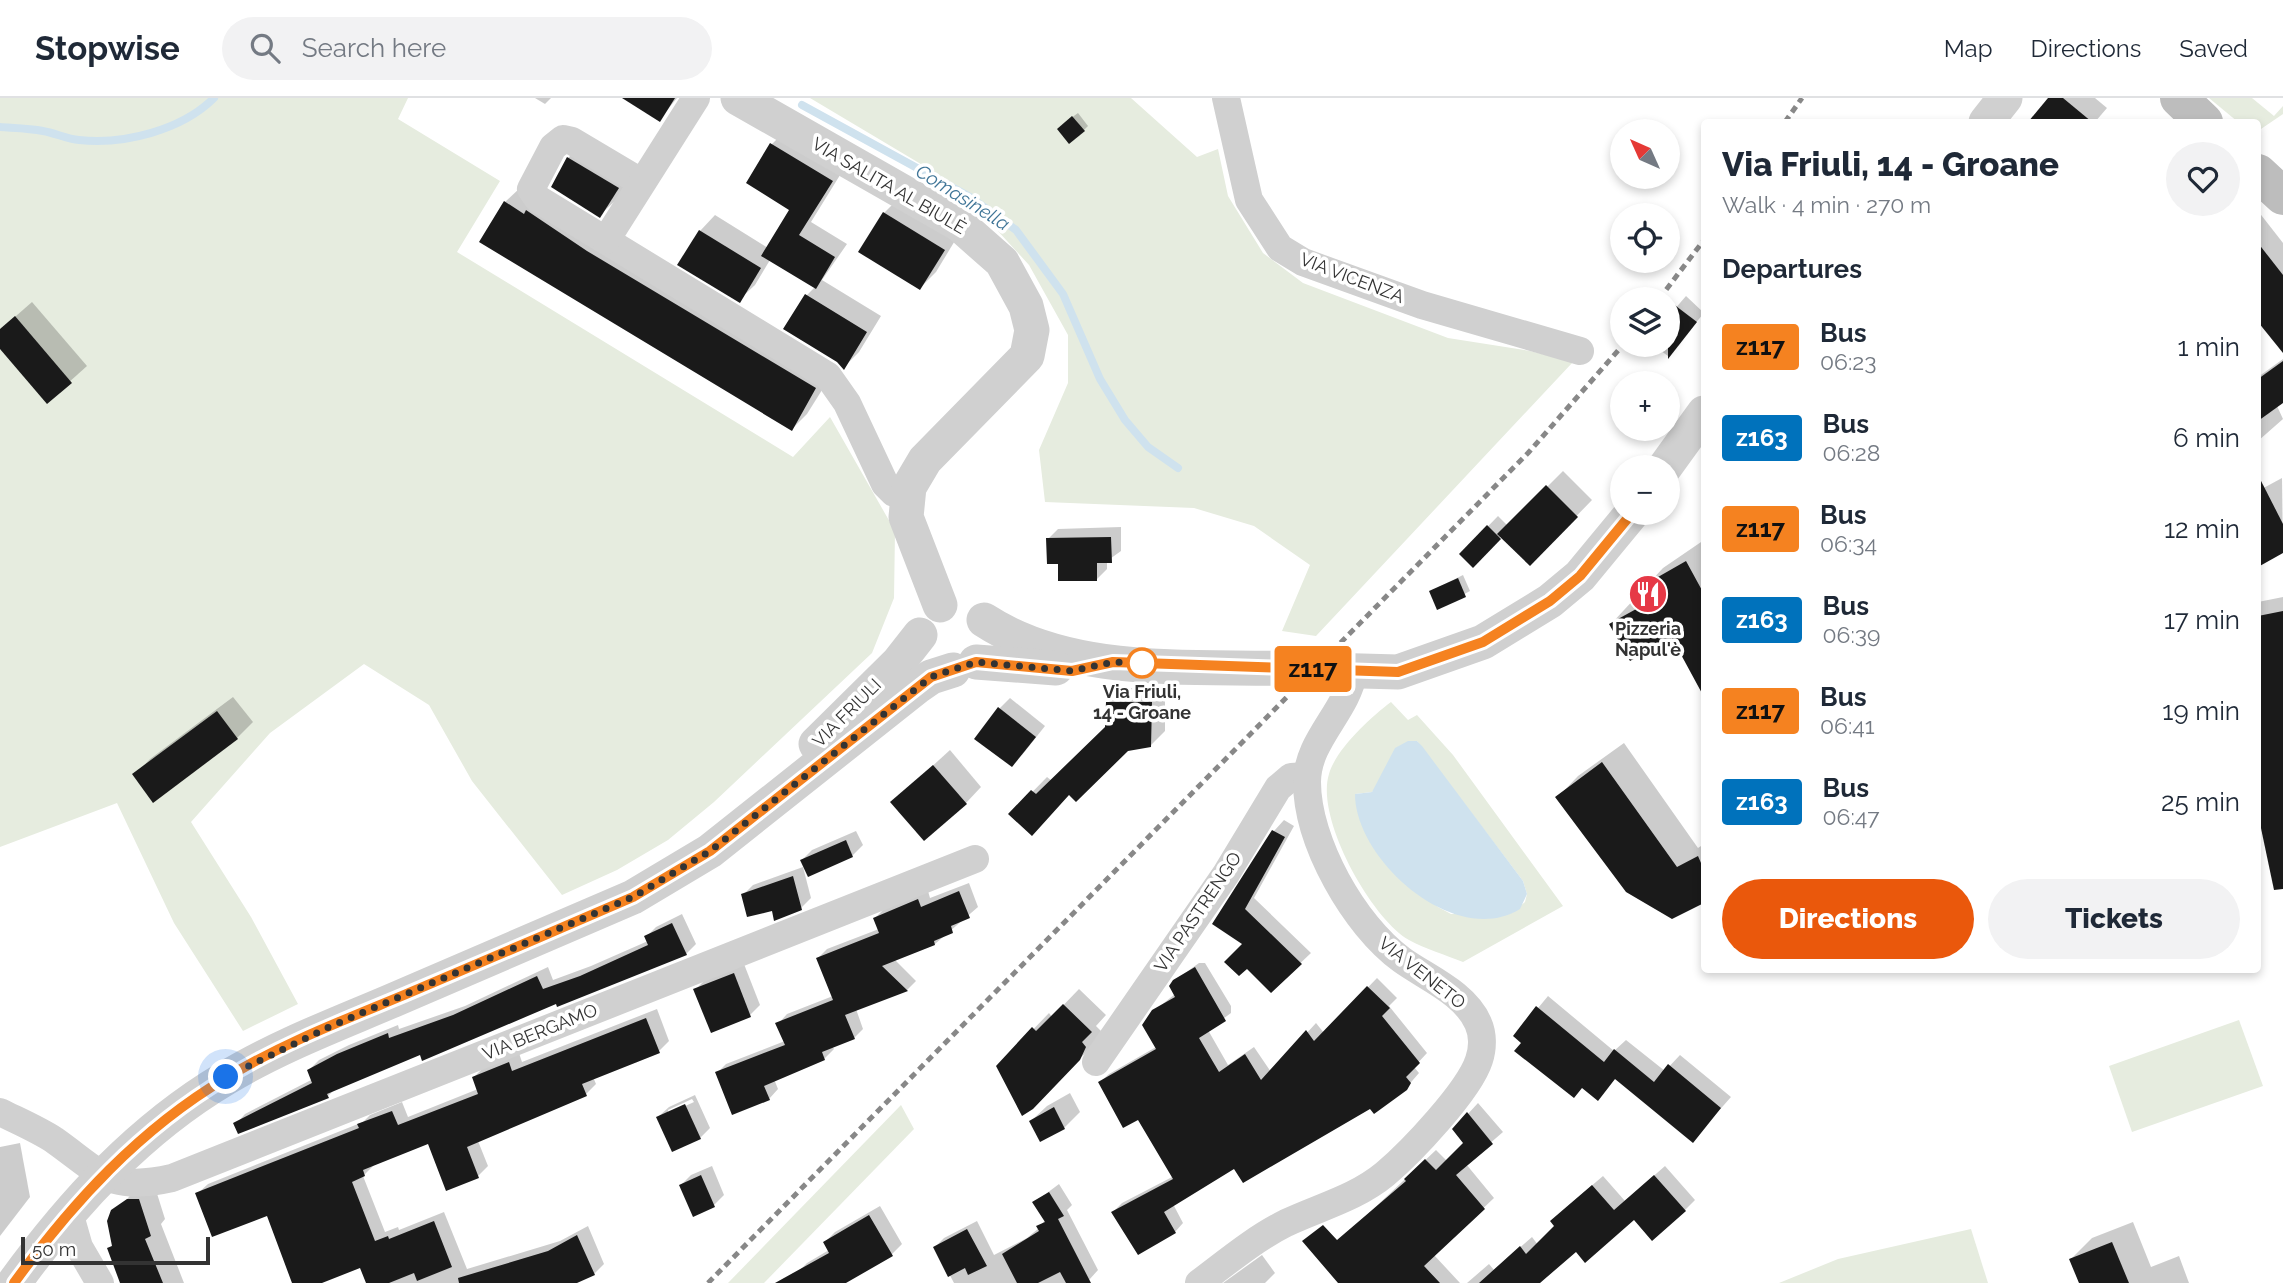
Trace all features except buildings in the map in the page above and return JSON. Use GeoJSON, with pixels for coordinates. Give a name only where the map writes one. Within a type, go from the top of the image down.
{"type":"FeatureCollection","features":[{"type":"Feature","properties":{"kind":"main road"},"geometry":{"type":"LineString","coordinates":[[2261,176],[2283,196]]}},
{"type":"Feature","properties":{"kind":"street"},"geometry":{"type":"LineString","coordinates":[[606,240],[696,98]]}},
{"type":"Feature","properties":{"kind":"street","name":"VIA VICENZA"},"geometry":{"type":"LineString","coordinates":[[1226,98],[1249,200],[1280,248],[1303,262],[1422,305],[1580,351]]}},
{"type":"Feature","properties":{"kind":"street"},"geometry":{"type":"LineString","coordinates":[[1988,119],[2005,98]]}},
{"type":"Feature","properties":{"kind":"street","name":"VIA SALITA AL BIULÈ"},"geometry":{"type":"LineString","coordinates":[[753,102],[959,224],[1002,262],[1026,306],[1032,330],[1027,356],[925,460],[912,480],[906,496]]}},
{"type":"Feature","properties":{"kind":"street"},"geometry":{"type":"LineString","coordinates":[[641,182],[569,140],[555,145],[533,181],[533,195],[828,376],[847,403],[886,484],[894,493],[906,496],[909,528],[940,605]]}},
{"type":"Feature","properties":{"kind":"street"},"geometry":{"type":"LineString","coordinates":[[1674,455],[1701,417]]}},
{"type":"Feature","properties":{"kind":"street","name":"VIA FRIULI"},"geometry":{"type":"LineString","coordinates":[[984,620],[1035,647],[1071,657],[1113,662],[1398,672],[1442,659],[1515,624],[1550,601],[1580,576],[1622,525]]}},
{"type":"Feature","properties":{"kind":"street"},"geometry":{"type":"LineString","coordinates":[[953,602],[965,604],[977,610],[984,620],[988,640],[965,666],[932,661],[922,646],[920,635],[926,617],[940,605],[953,602]]}},
{"type":"Feature","properties":{"kind":"street","name":"VIA FRIULI"},"geometry":{"type":"LineString","coordinates":[[744,822],[784,775],[898,663],[920,635]]}},
{"type":"Feature","properties":{"kind":"street","name":"VIA FRIULI"},"geometry":{"type":"LineString","coordinates":[[14,1283],[69,1212],[102,1177],[149,1133],[226,1077],[329,1027],[633,897],[698,859],[744,822],[796,786],[918,686],[965,666],[1072,671],[1113,662]]}},
{"type":"Feature","properties":{"kind":"street","name":"VIA VENETO"},"geometry":{"type":"LineString","coordinates":[[1199,1283],[1274,1229],[1351,1196],[1384,1175],[1414,1147],[1472,1074],[1481,1055],[1481,1034],[1469,1010],[1446,989],[1390,951],[1354,911],[1340,888],[1315,825],[1309,804],[1307,775],[1312,755],[1345,698],[1326,670]]}},
{"type":"Feature","properties":{"kind":"street","name":"VIA PASTRENGO"},"geometry":{"type":"LineString","coordinates":[[1096,1062],[1226,874],[1278,788],[1291,777],[1307,775]]}},
{"type":"Feature","properties":{"kind":"street","name":"VIA BERGAMO"},"geometry":{"type":"LineString","coordinates":[[102,1177],[138,1185],[172,1178],[975,859]]}},
{"type":"Feature","properties":{"kind":"street"},"geometry":{"type":"LineString","coordinates":[[0,1112],[52,1139],[102,1177]]}},
{"type":"Feature","properties":{"kind":"street"},"geometry":{"type":"LineString","coordinates":[[69,1212],[79,1247],[100,1283]]}},
{"type":"Feature","properties":{"kind":"shaded area"},"geometry":{"type":"Polygon","coordinates":[[[0,98],[408,98],[398,119],[500,181],[457,252],[793,457],[830,417],[895,531],[894,598],[872,653],[714,802],[668,840],[617,870],[562,895],[472,781],[429,705],[364,664],[270,733],[191,822],[251,917],[298,1004],[243,1031],[174,923],[117,803],[0,847],[0,98]]]}},
{"type":"Feature","properties":{"kind":"shaded area"},"geometry":{"type":"Polygon","coordinates":[[[810,98],[1131,98],[1197,157],[1218,149],[1228,196],[1263,253],[1303,283],[1448,338],[1530,351],[1573,362],[1316,636],[1282,631],[1310,565],[1254,526],[1194,508],[1045,502],[1039,450],[1068,383],[1068,335],[1029,265],[956,185],[810,98]]]}},
{"type":"Feature","properties":{"kind":"shaded area"},"geometry":{"type":"Polygon","coordinates":[[[2209,98],[2252,98],[2274,116],[2283,106],[2283,114],[2261,129],[2261,119],[2234,119],[2209,98]]]}},
{"type":"Feature","properties":{"kind":"shaded area"},"geometry":{"type":"Polygon","coordinates":[[[1391,702],[1408,720],[1417,715],[1453,755],[1563,906],[1463,962],[1409,940],[1378,911],[1350,865],[1330,815],[1327,793],[1333,764],[1355,734],[1391,702]],[[1417,741],[1372,792],[1355,794],[1377,853],[1407,884],[1451,914],[1512,913],[1525,902],[1527,894],[1523,881],[1417,741]]]}},
{"type":"Feature","properties":{"kind":"shaded area"},"geometry":{"type":"Polygon","coordinates":[[[2239,1020],[2263,1086],[2132,1132],[2109,1066],[2239,1020]]]}},
{"type":"Feature","properties":{"kind":"shaded area"},"geometry":{"type":"Polygon","coordinates":[[[901,1105],[914,1129],[764,1283],[728,1283],[901,1105]]]}},
{"type":"Feature","properties":{"kind":"shaded area"},"geometry":{"type":"Polygon","coordinates":[[[1971,1229],[1988,1283],[1779,1283],[1838,1259],[1971,1229]]]}},
{"type":"Feature","properties":{"kind":"water"},"geometry":{"type":"Polygon","coordinates":[[[1408,741],[1417,741],[1422,746],[1523,881],[1527,894],[1520,909],[1494,918],[1467,917],[1439,908],[1413,891],[1390,870],[1372,845],[1359,820],[1355,794],[1372,792],[1395,748],[1408,741]]]}},
{"type":"Feature","properties":{"kind":"waterway","name":"Comasinella"},"geometry":{"type":"LineString","coordinates":[[0,127],[38,130],[79,140],[115,140],[169,127],[186,119],[214,98]]}},
{"type":"Feature","properties":{"kind":"waterway","name":"Comasinella"},"geometry":{"type":"LineString","coordinates":[[802,105],[970,197],[1016,230],[1063,294],[1100,379],[1125,420],[1148,447],[1178,468]]}},
{"type":"Feature","properties":{"kind":"railway"},"geometry":{"type":"LineString","coordinates":[[1787,119],[1802,98]]}},
{"type":"Feature","properties":{"kind":"railway"},"geometry":{"type":"LineString","coordinates":[[1668,287],[1701,244]]}},
{"type":"Feature","properties":{"kind":"railway"},"geometry":{"type":"LineString","coordinates":[[708,1283],[1528,453],[1612,357]]}},
{"type":"Feature","properties":{"kind":"bus line","name":"z117"},"geometry":{"type":"LineString","coordinates":[[14,1283],[69,1212],[102,1177],[149,1133],[226,1077],[329,1027],[633,897],[676,874],[796,786],[931,677],[965,668],[976,662],[1031,664],[1072,671],[1113,662],[1398,672],[1442,659],[1483,642],[1515,624],[1550,601],[1580,576],[1622,525]]}},
{"type":"Feature","properties":{"kind":"place","name":"Pizzeria Napul'è"},"geometry":{"type":"Point","coordinates":[1648,594]}},
{"type":"Feature","properties":{"kind":"place","name":"Via Friuli, 14 - Groane"},"geometry":{"type":"Point","coordinates":[1142,663]}},
{"type":"Feature","properties":{"kind":"route"},"geometry":{"type":"LineString","coordinates":[[226,1077],[329,1027],[633,897],[676,874],[796,786],[931,677],[965,668],[976,662],[1031,664],[1072,671],[1113,662],[1142,663]]}}]}
